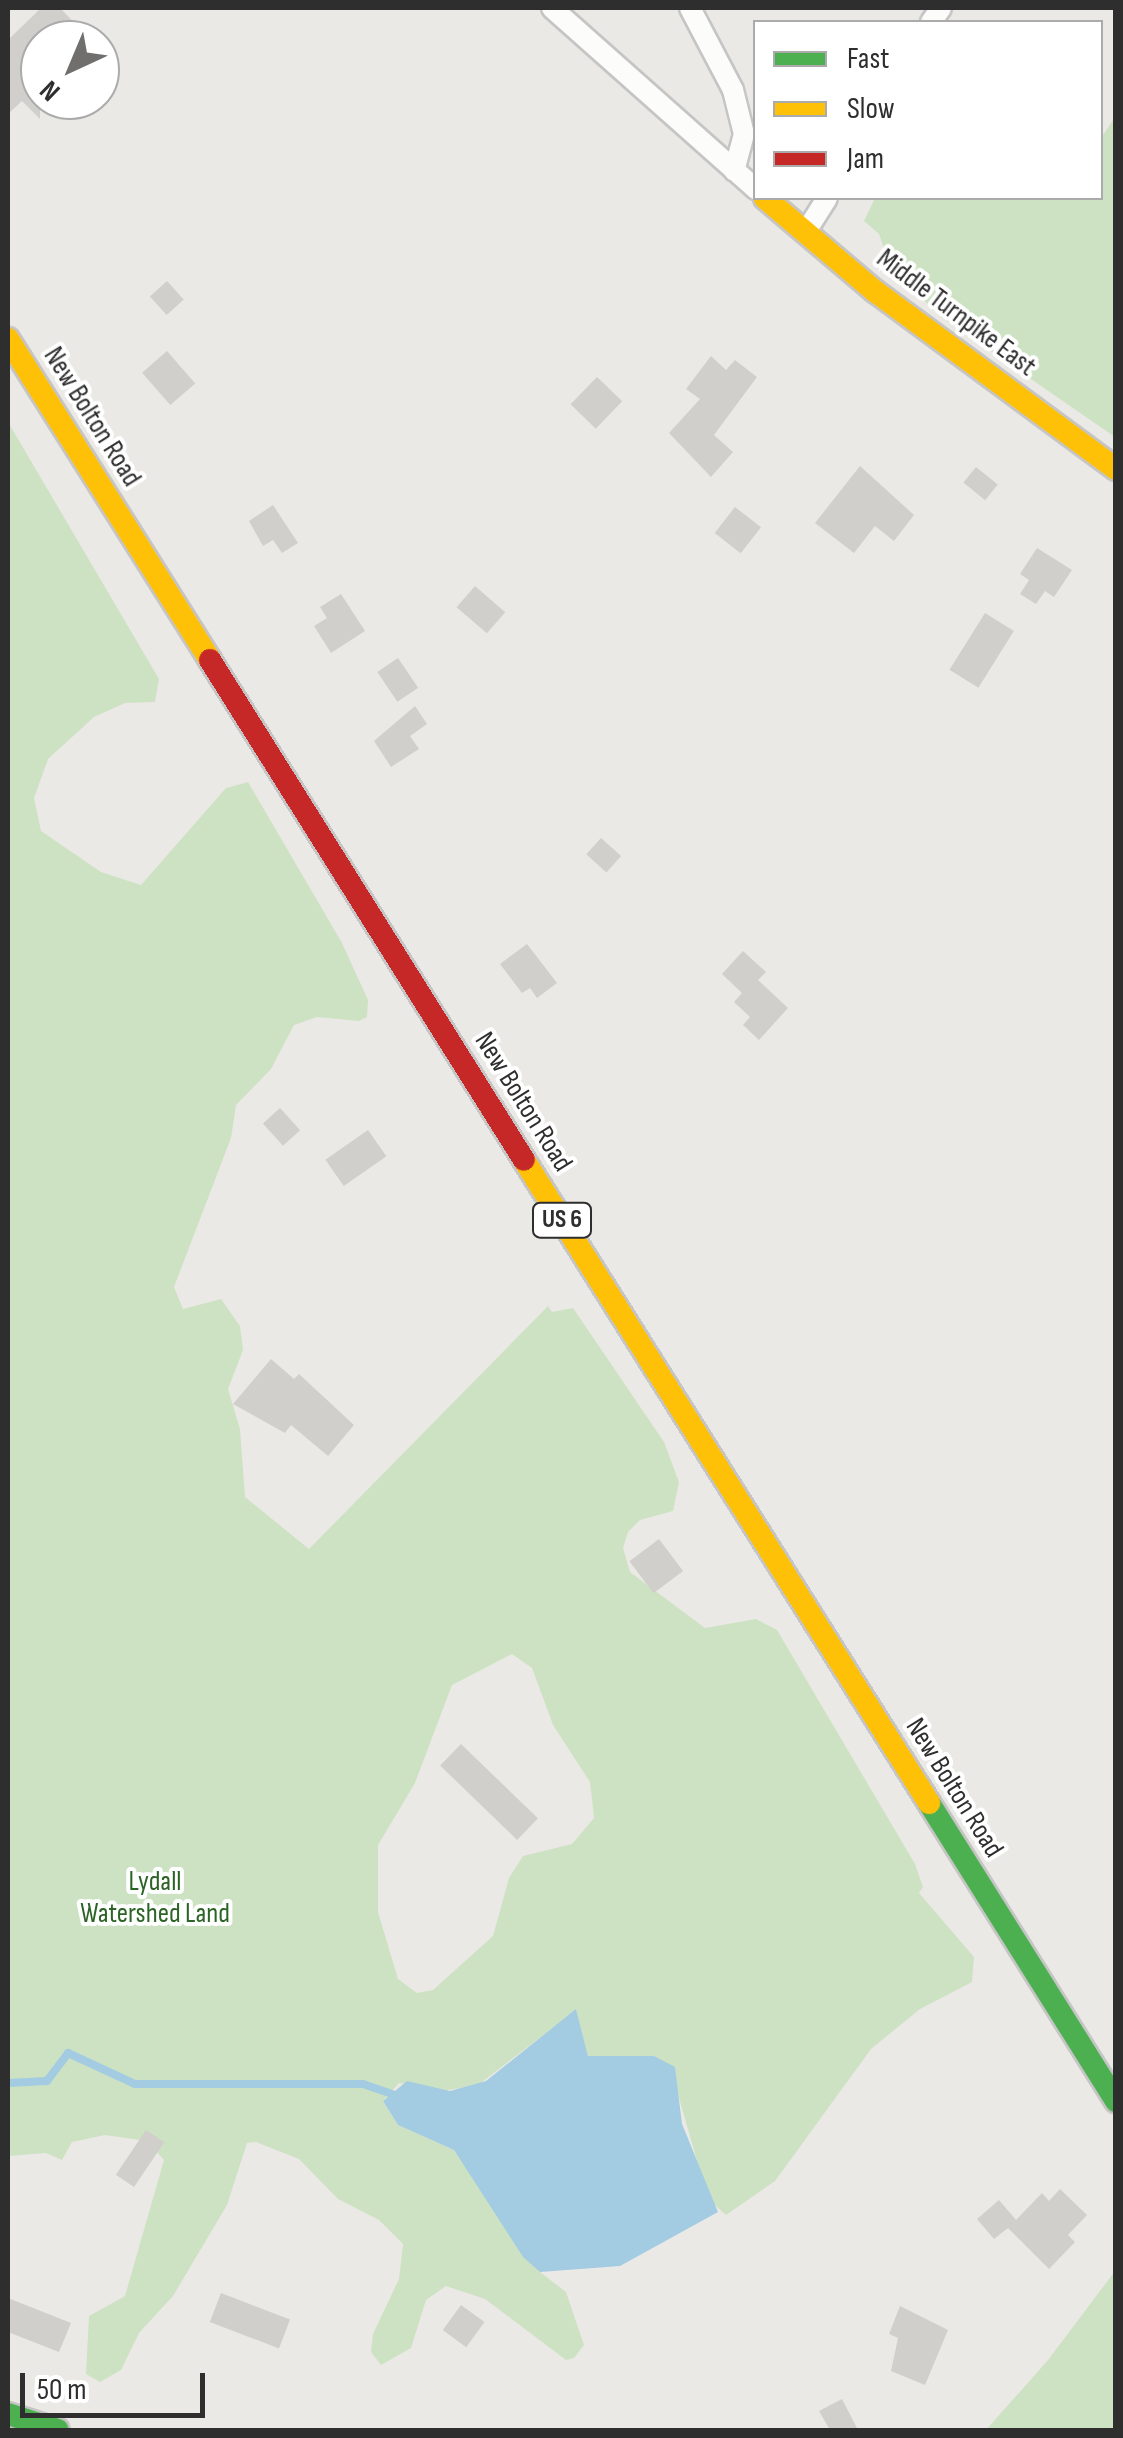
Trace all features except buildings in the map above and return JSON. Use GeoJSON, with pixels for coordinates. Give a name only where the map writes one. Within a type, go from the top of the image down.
{"type":"FeatureCollection","features":[{"type":"Feature","properties":{"kind":"main road","name":"Middle Turnpike East"},"geometry":{"type":"LineString","coordinates":[[767,200],[805,233],[1116,469]]}},
{"type":"Feature","properties":{"kind":"main road","name":"New Bolton Road"},"geometry":{"type":"LineString","coordinates":[[8,339],[1116,2101]]}},
{"type":"Feature","properties":{"kind":"main road"},"geometry":{"type":"LineString","coordinates":[[8,2414],[58,2430]]}},
{"type":"Feature","properties":{"kind":"street"},"geometry":{"type":"LineString","coordinates":[[552,8],[753,186]]}},
{"type":"Feature","properties":{"kind":"street"},"geometry":{"type":"LineString","coordinates":[[690,8],[733,90],[744,134],[734,170]]}},
{"type":"Feature","properties":{"kind":"street"},"geometry":{"type":"LineString","coordinates":[[805,233],[827,200]]}},
{"type":"Feature","properties":{"kind":"green space"},"geometry":{"type":"Polygon","coordinates":[[[1115,117],[1115,437],[941,317],[891,268],[879,234],[864,221],[874,200],[1103,200],[1103,135],[1115,117]]]}},
{"type":"Feature","properties":{"kind":"green space","name":"Lydall Watershed Land"},"geometry":{"type":"Polygon","coordinates":[[[8,422],[159,679],[155,702],[125,703],[94,717],[48,759],[34,798],[41,831],[101,872],[141,885],[226,788],[248,782],[342,943],[368,1000],[367,1017],[359,1021],[317,1017],[294,1025],[271,1069],[236,1105],[231,1138],[174,1287],[183,1309],[221,1299],[240,1326],[243,1350],[228,1389],[240,1429],[245,1497],[309,1549],[548,1306],[552,1312],[573,1308],[664,1442],[679,1482],[673,1511],[640,1520],[628,1532],[623,1548],[630,1572],[705,1628],[756,1619],[777,1630],[915,1864],[923,1887],[919,1893],[974,1957],[972,1982],[920,2009],[871,2049],[775,2181],[726,2215],[708,2199],[677,2091],[646,2056],[588,2056],[576,2010],[478,2085],[442,2091],[399,2083],[383,2101],[398,2125],[454,2150],[540,2272],[566,2292],[584,2345],[574,2358],[566,2360],[485,2299],[446,2286],[426,2300],[411,2348],[381,2365],[371,2352],[373,2334],[399,2279],[403,2244],[379,2220],[338,2199],[299,2159],[256,2142],[247,2143],[227,2205],[173,2296],[139,2333],[121,2370],[100,2382],[86,2374],[89,2316],[125,2296],[164,2160],[147,2141],[105,2135],[72,2142],[62,2160],[46,2153],[8,2156],[8,422]],[[512,1654],[452,1685],[415,1783],[378,1845],[378,1912],[398,1979],[417,1993],[433,1990],[493,1936],[509,1878],[523,1856],[572,1844],[594,1818],[590,1782],[553,1725],[532,1668],[512,1654]]]}},
{"type":"Feature","properties":{"kind":"green space"},"geometry":{"type":"Polygon","coordinates":[[[1115,2271],[1115,2430],[986,2430],[1048,2360],[1115,2271]]]}},
{"type":"Feature","properties":{"kind":"water"},"geometry":{"type":"Polygon","coordinates":[[[576,2009],[588,2056],[654,2056],[675,2067],[682,2124],[718,2212],[620,2266],[540,2272],[523,2257],[454,2150],[398,2125],[383,2101],[407,2081],[450,2091],[486,2081],[576,2009]]]}},
{"type":"Feature","properties":{"kind":"waterway"},"geometry":{"type":"LineString","coordinates":[[8,2083],[47,2081],[68,2053],[135,2084],[363,2084],[397,2096]]}},
{"type":"Feature","properties":{"kind":"traffic: fast"},"geometry":{"type":"LineString","coordinates":[[929,1803],[1116,2101]]}},
{"type":"Feature","properties":{"kind":"traffic: fast"},"geometry":{"type":"LineString","coordinates":[[8,2414],[58,2430]]}},
{"type":"Feature","properties":{"kind":"traffic: slow"},"geometry":{"type":"LineString","coordinates":[[767,200],[876,292],[1116,469]]}},
{"type":"Feature","properties":{"kind":"traffic: slow"},"geometry":{"type":"LineString","coordinates":[[8,339],[210,660]]}},
{"type":"Feature","properties":{"kind":"traffic: slow"},"geometry":{"type":"LineString","coordinates":[[524,1160],[929,1803]]}},
{"type":"Feature","properties":{"kind":"traffic: jam"},"geometry":{"type":"LineString","coordinates":[[210,660],[524,1160]]}}]}
